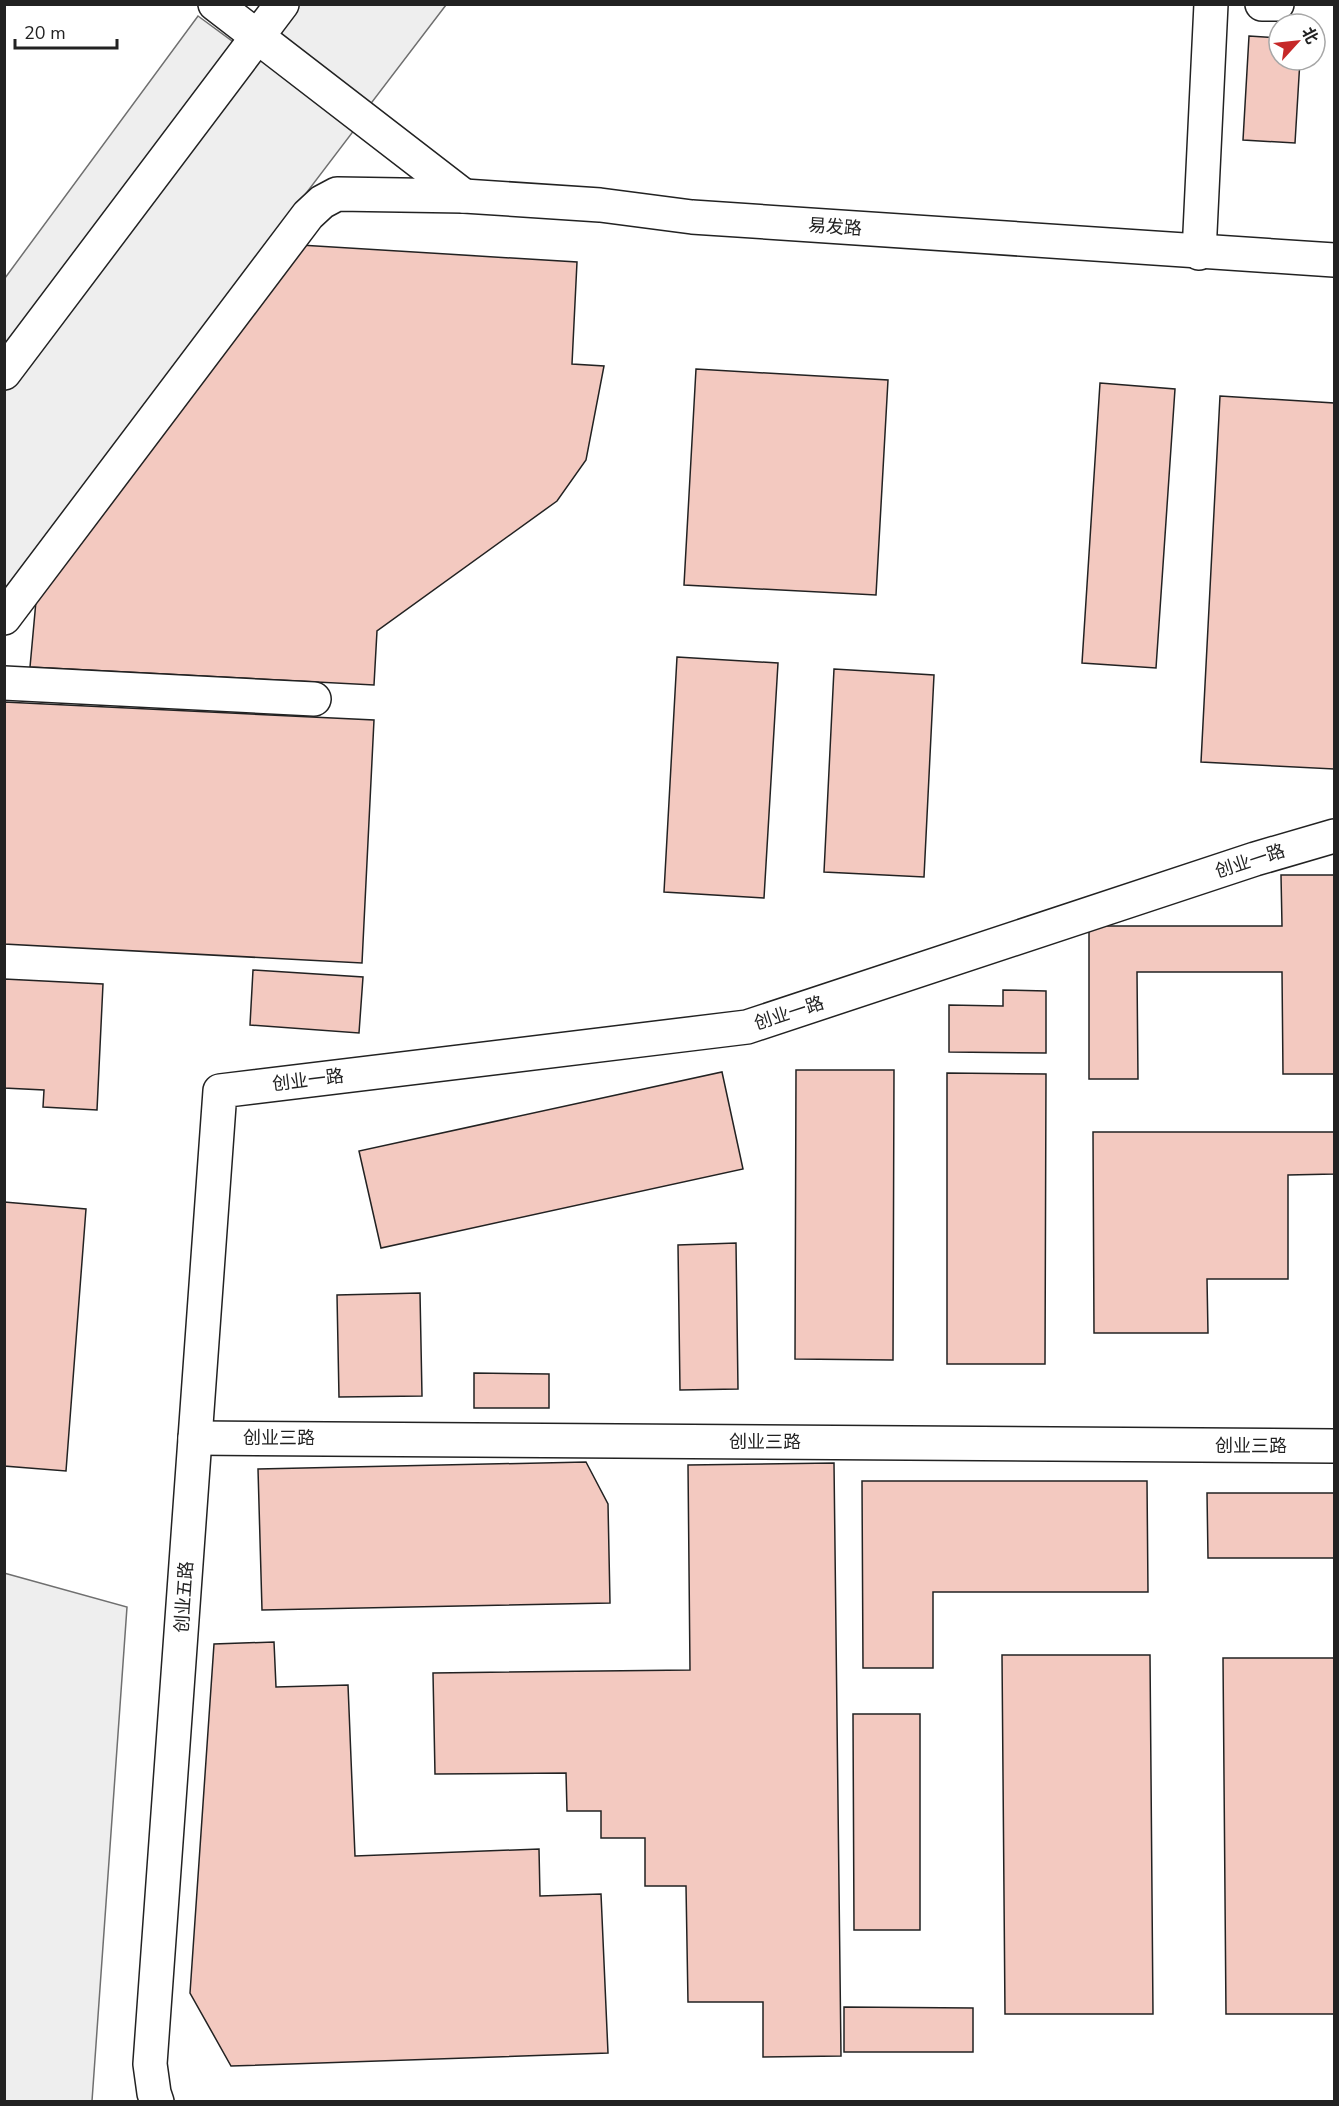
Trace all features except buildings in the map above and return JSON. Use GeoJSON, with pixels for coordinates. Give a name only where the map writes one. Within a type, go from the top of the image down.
{"type":"FeatureCollection","features":[{"type":"Feature","properties":{"kind":"street"},"geometry":{"type":"LineString","coordinates":[[214,4],[464,196]]}},
{"type":"Feature","properties":{"kind":"street"},"geometry":{"type":"LineString","coordinates":[[4,373],[282,4]]}},
{"type":"Feature","properties":{"kind":"street"},"geometry":{"type":"LineString","coordinates":[[1199,253],[1211,4]]}},
{"type":"Feature","properties":{"kind":"street"},"geometry":{"type":"LineString","coordinates":[[1262,4],[1277,4]]}},
{"type":"Feature","properties":{"kind":"street","name":"易发路"},"geometry":{"type":"LineString","coordinates":[[4,618],[308,215],[322,202],[337,195],[464,196],[600,205],[692,217],[1199,253],[1335,260]]}},
{"type":"Feature","properties":{"kind":"street"},"geometry":{"type":"LineString","coordinates":[[4,683],[314,699]]}},
{"type":"Feature","properties":{"kind":"street","name":"创业一路"},"geometry":{"type":"LineString","coordinates":[[220,1091],[747,1027],[1255,859],[1335,836]]}},
{"type":"Feature","properties":{"kind":"street","name":"创业五路"},"geometry":{"type":"LineString","coordinates":[[157,2102],[150,2064],[220,1091]]}},
{"type":"Feature","properties":{"kind":"street","name":"创业三路"},"geometry":{"type":"LineString","coordinates":[[195,1438],[1335,1446]]}},
{"type":"Feature","properties":{"kind":"shaded area"},"geometry":{"type":"Polygon","coordinates":[[[297,5],[446,5],[369,106],[279,33],[297,5]]]}},
{"type":"Feature","properties":{"kind":"shaded area"},"geometry":{"type":"Polygon","coordinates":[[[198,16],[236,44],[5,353],[5,278],[198,16]]]}},
{"type":"Feature","properties":{"kind":"shaded area"},"geometry":{"type":"Polygon","coordinates":[[[263,58],[355,129],[5,589],[4,392],[252,63],[263,58]]]}},
{"type":"Feature","properties":{"kind":"shaded area"},"geometry":{"type":"Polygon","coordinates":[[[4,1573],[127,1607],[92,2101],[5,2101],[4,1573]]]}}]}
